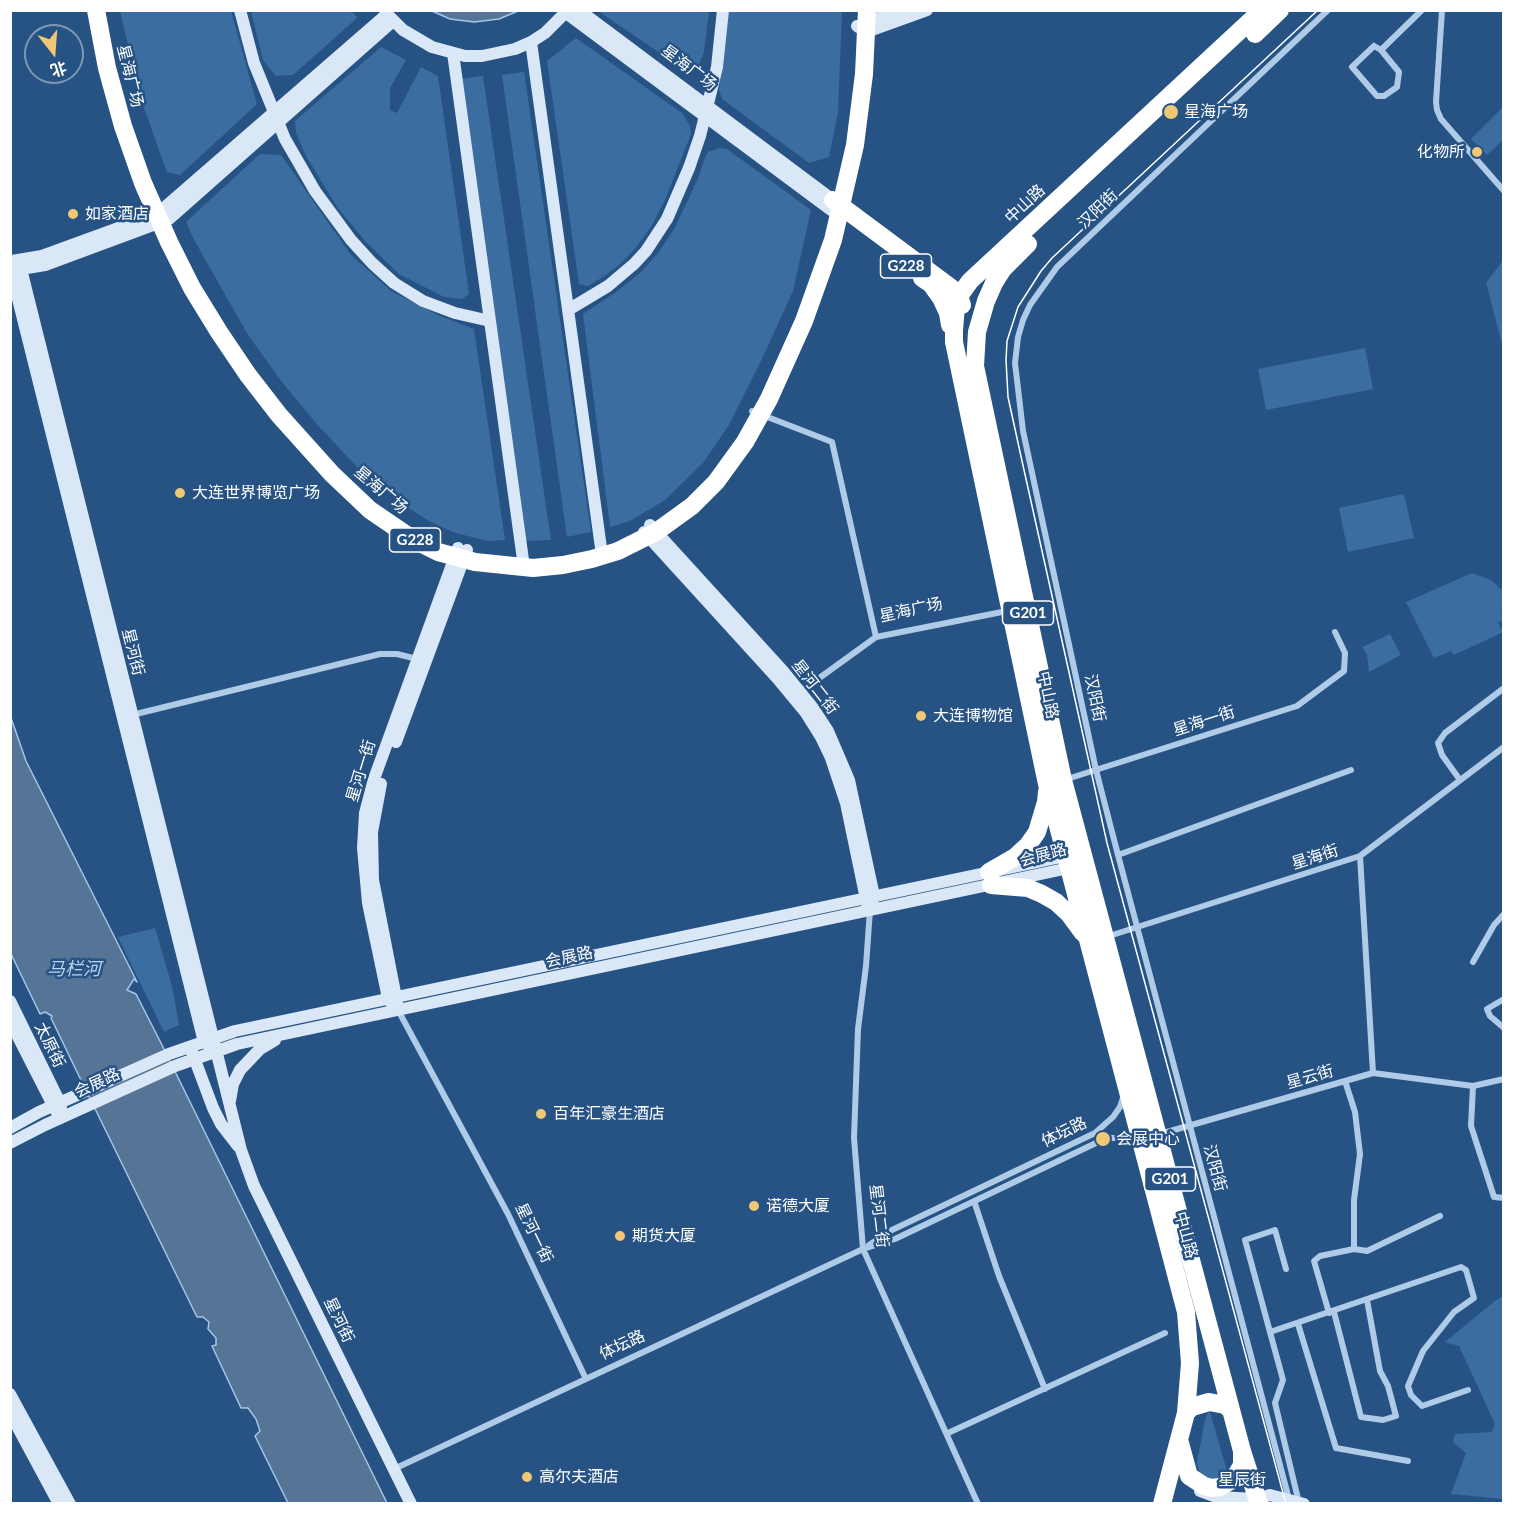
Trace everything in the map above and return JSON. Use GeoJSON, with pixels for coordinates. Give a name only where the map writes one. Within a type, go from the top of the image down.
{"type":"FeatureCollection","features":[{"type":"Feature","properties":{"kind":"highway","name":"星海广场"},"geometry":{"type":"LineString","coordinates":[[96,10],[114,97],[132,155],[163,216]]}},
{"type":"Feature","properties":{"kind":"highway","name":"星海广场"},"geometry":{"type":"LineString","coordinates":[[106,10],[116,66],[132,124],[163,216],[192,288],[248,375],[279,415],[332,474],[370,510],[414,540],[438,552],[461,554],[505,567],[524,563],[563,565],[601,551],[618,550],[692,506],[716,482],[736,456],[804,321],[826,261],[836,208],[856,133],[863,20]]}},
{"type":"Feature","properties":{"kind":"highway","name":"中山路"},"geometry":{"type":"LineString","coordinates":[[1259,1495],[1242,1451],[1158,1135],[1073,861],[1011,610],[954,342],[954,318],[960,295],[970,281],[1262,10]]}},
{"type":"Feature","properties":{"kind":"highway","name":"中山路"},"geometry":{"type":"LineString","coordinates":[[1055,782],[975,366],[980,316],[994,283],[1003,269],[1280,10]]}},
{"type":"Feature","properties":{"kind":"highway","name":"G228"},"geometry":{"type":"LineString","coordinates":[[836,208],[960,295]]}},
{"type":"Feature","properties":{"kind":"highway","name":"G228"},"geometry":{"type":"LineString","coordinates":[[836,208],[930,284],[945,305],[954,342]]}},
{"type":"Feature","properties":{"kind":"highway"},"geometry":{"type":"LineString","coordinates":[[960,295],[975,366]]}},
{"type":"Feature","properties":{"kind":"highway"},"geometry":{"type":"LineString","coordinates":[[990,878],[1028,845],[1037,832],[1055,782]]}},
{"type":"Feature","properties":{"kind":"highway"},"geometry":{"type":"LineString","coordinates":[[990,878],[1028,888],[1056,902],[1097,941]]}},
{"type":"Feature","properties":{"kind":"highway","name":"中山路"},"geometry":{"type":"LineString","coordinates":[[1097,941],[1125,1083],[1186,1312],[1190,1363],[1186,1413],[1162,1503]]}},
{"type":"Feature","properties":{"kind":"highway"},"geometry":{"type":"LineString","coordinates":[[1186,1413],[1192,1407],[1209,1402],[1225,1405],[1231,1410]]}},
{"type":"Feature","properties":{"kind":"highway"},"geometry":{"type":"LineString","coordinates":[[1180,1441],[1189,1476],[1204,1486],[1220,1487],[1234,1479],[1242,1465],[1242,1451]]}},
{"type":"Feature","properties":{"kind":"street"},"geometry":{"type":"LineString","coordinates":[[240,10],[254,63],[290,148],[315,191],[351,240],[394,283],[423,301],[455,313],[490,321]]}},
{"type":"Feature","properties":{"kind":"street","name":"星海广场"},"geometry":{"type":"LineString","coordinates":[[579,10],[707,111]]}},
{"type":"Feature","properties":{"kind":"street"},"geometry":{"type":"LineString","coordinates":[[568,310],[634,264],[667,219],[689,168],[707,111],[717,67],[723,10]]}},
{"type":"Feature","properties":{"kind":"street"},"geometry":{"type":"LineString","coordinates":[[863,20],[901,10]]}},
{"type":"Feature","properties":{"kind":"street"},"geometry":{"type":"LineString","coordinates":[[863,20],[927,10]]}},
{"type":"Feature","properties":{"kind":"street","name":"汉阳街"},"geometry":{"type":"LineString","coordinates":[[1298,1502],[1190,1126],[1096,770],[1023,431],[1015,363],[1018,337],[1023,320],[1030,305],[1057,267],[1328,10]]}},
{"type":"Feature","properties":{"kind":"street"},"geometry":{"type":"LineString","coordinates":[[1381,50],[1422,10]]}},
{"type":"Feature","properties":{"kind":"street"},"geometry":{"type":"LineString","coordinates":[[1442,10],[1437,110],[1441,118],[1503,191]]}},
{"type":"Feature","properties":{"kind":"street"},"geometry":{"type":"LineString","coordinates":[[14,264],[163,216],[276,118],[388,15],[417,40],[432,47],[453,53],[482,56],[499,54],[531,42],[545,33],[567,12],[707,111],[836,208]]}},
{"type":"Feature","properties":{"kind":"street"},"geometry":{"type":"LineString","coordinates":[[531,42],[601,551]]}},
{"type":"Feature","properties":{"kind":"street"},"geometry":{"type":"LineString","coordinates":[[1374,46],[1381,50],[1399,72],[1397,87],[1384,96],[1377,96],[1352,67],[1374,46]]}},
{"type":"Feature","properties":{"kind":"street"},"geometry":{"type":"LineString","coordinates":[[453,53],[524,563]]}},
{"type":"Feature","properties":{"kind":"street","name":"星河街"},"geometry":{"type":"LineString","coordinates":[[14,264],[208,1040]]}},
{"type":"Feature","properties":{"kind":"street"},"geometry":{"type":"LineString","coordinates":[[756,413],[832,441],[876,638]]}},
{"type":"Feature","properties":{"kind":"street","name":"星河二街"},"geometry":{"type":"LineString","coordinates":[[649,531],[800,692],[828,731],[845,771],[854,801],[870,910],[858,1029],[854,1138],[863,1249],[978,1503]]}},
{"type":"Feature","properties":{"kind":"street","name":"星河二街"},"geometry":{"type":"LineString","coordinates":[[649,531],[806,713],[831,758],[846,803],[869,897]]}},
{"type":"Feature","properties":{"kind":"street","name":"星河一街"},"geometry":{"type":"LineString","coordinates":[[461,554],[417,659],[374,779],[363,831],[368,903],[392,998],[508,1214],[585,1377]]}},
{"type":"Feature","properties":{"kind":"street","name":"星河一街"},"geometry":{"type":"LineString","coordinates":[[392,998],[373,880],[374,816],[382,779],[461,554]]}},
{"type":"Feature","properties":{"kind":"street","name":"星海广场"},"geometry":{"type":"LineString","coordinates":[[800,692],[876,638],[1011,610]]}},
{"type":"Feature","properties":{"kind":"street","name":"星海一街"},"geometry":{"type":"LineString","coordinates":[[1055,782],[1297,706],[1344,671],[1345,653],[1335,632]]}},
{"type":"Feature","properties":{"kind":"street"},"geometry":{"type":"LineString","coordinates":[[128,717],[380,654],[397,654],[417,659]]}},
{"type":"Feature","properties":{"kind":"street"},"geometry":{"type":"LineString","coordinates":[[1460,780],[1442,755],[1438,743],[1445,733],[1503,688]]}},
{"type":"Feature","properties":{"kind":"street","name":"星海街"},"geometry":{"type":"LineString","coordinates":[[1097,941],[1360,856],[1503,747]]}},
{"type":"Feature","properties":{"kind":"street"},"geometry":{"type":"LineString","coordinates":[[1118,855],[1351,770]]}},
{"type":"Feature","properties":{"kind":"street"},"geometry":{"type":"LineString","coordinates":[[1360,856],[1373,1073]]}},
{"type":"Feature","properties":{"kind":"street","name":"会展路"},"geometry":{"type":"LineString","coordinates":[[990,878],[870,910],[237,1044],[194,1059],[172,1060],[56,1105],[62,1118],[172,1060],[190,1047],[235,1031],[869,897],[990,878],[1073,861]]}},
{"type":"Feature","properties":{"kind":"street"},"geometry":{"type":"LineString","coordinates":[[1473,962],[1494,925],[1503,914]]}},
{"type":"Feature","properties":{"kind":"street"},"geometry":{"type":"LineString","coordinates":[[1503,999],[1487,1010],[1503,1028]]}},
{"type":"Feature","properties":{"kind":"street","name":"太原街"},"geometry":{"type":"LineString","coordinates":[[10,1001],[56,1105]]}},
{"type":"Feature","properties":{"kind":"street","name":"太原街"},"geometry":{"type":"LineString","coordinates":[[10,1021],[56,1105]]}},
{"type":"Feature","properties":{"kind":"street"},"geometry":{"type":"LineString","coordinates":[[230,1105],[233,1084],[249,1058],[260,1049],[289,1034]]}},
{"type":"Feature","properties":{"kind":"street"},"geometry":{"type":"LineString","coordinates":[[208,1040],[216,1052]]}},
{"type":"Feature","properties":{"kind":"street","name":"星河街"},"geometry":{"type":"LineString","coordinates":[[190,1047],[221,1124],[241,1149]]}},
{"type":"Feature","properties":{"kind":"street","name":"星河街"},"geometry":{"type":"LineString","coordinates":[[216,1052],[241,1149],[254,1186],[411,1503]]}},
{"type":"Feature","properties":{"kind":"street","name":"星云街"},"geometry":{"type":"LineString","coordinates":[[1158,1135],[1373,1073],[1473,1086]]}},
{"type":"Feature","properties":{"kind":"street"},"geometry":{"type":"LineString","coordinates":[[1503,1079],[1473,1086],[1471,1126],[1494,1197],[1503,1198]]}},
{"type":"Feature","properties":{"kind":"street"},"geometry":{"type":"LineString","coordinates":[[1345,1081],[1355,1112],[1360,1154],[1354,1200],[1354,1249]]}},
{"type":"Feature","properties":{"kind":"street","name":"体坛路"},"geometry":{"type":"LineString","coordinates":[[863,1249],[892,1230],[1095,1133],[1105,1126],[1116,1112],[1124,1096],[1125,1083]]}},
{"type":"Feature","properties":{"kind":"street"},"geometry":{"type":"LineString","coordinates":[[10,1128],[56,1105]]}},
{"type":"Feature","properties":{"kind":"street"},"geometry":{"type":"LineString","coordinates":[[10,1143],[62,1118]]}},
{"type":"Feature","properties":{"kind":"street","name":"体坛路"},"geometry":{"type":"LineString","coordinates":[[393,1469],[585,1377],[863,1249],[895,1239],[1098,1142],[1122,1138],[1141,1145]]}},
{"type":"Feature","properties":{"kind":"street"},"geometry":{"type":"LineString","coordinates":[[975,1204],[999,1276],[1045,1389]]}},
{"type":"Feature","properties":{"kind":"street"},"geometry":{"type":"LineString","coordinates":[[1367,1300],[1380,1371],[1388,1386],[1396,1416],[1383,1420],[1361,1417],[1332,1312],[1314,1261],[1320,1256],[1354,1249],[1367,1251],[1440,1216]]}},
{"type":"Feature","properties":{"kind":"street"},"geometry":{"type":"LineString","coordinates":[[1286,1269],[1275,1230],[1245,1240],[1283,1380],[1275,1403],[1298,1502]]}},
{"type":"Feature","properties":{"kind":"street"},"geometry":{"type":"LineString","coordinates":[[1270,1332],[1461,1267],[1466,1270],[1474,1298],[1454,1312],[1423,1351],[1408,1386],[1411,1395],[1422,1406],[1468,1390]]}},
{"type":"Feature","properties":{"kind":"street"},"geometry":{"type":"LineString","coordinates":[[1298,1324],[1336,1448],[1408,1461]]}},
{"type":"Feature","properties":{"kind":"street"},"geometry":{"type":"LineString","coordinates":[[948,1433],[1165,1333]]}},
{"type":"Feature","properties":{"kind":"street"},"geometry":{"type":"LineString","coordinates":[[10,1394],[70,1503]]}},
{"type":"Feature","properties":{"kind":"street"},"geometry":{"type":"LineString","coordinates":[[10,1413],[59,1503]]}},
{"type":"Feature","properties":{"kind":"street","name":"星辰街"},"geometry":{"type":"LineString","coordinates":[[1189,1476],[1200,1491],[1207,1495],[1216,1497],[1259,1495],[1298,1502]]}},
{"type":"Feature","properties":{"kind":"shaded area"},"geometry":{"type":"Polygon","coordinates":[[[120,11],[231,11],[257,104],[180,175],[167,172],[160,153],[140,96],[120,11]]]}},
{"type":"Feature","properties":{"kind":"shaded area"},"geometry":{"type":"Polygon","coordinates":[[[251,11],[352,11],[357,18],[293,75],[276,76],[263,60],[251,11]]]}},
{"type":"Feature","properties":{"kind":"shaded area"},"geometry":{"type":"Polygon","coordinates":[[[598,11],[709,11],[704,52],[699,64],[685,70],[598,11]]]}},
{"type":"Feature","properties":{"kind":"shaded area"},"geometry":{"type":"Polygon","coordinates":[[[727,11],[842,11],[838,112],[829,157],[809,163],[722,99],[719,90],[727,11]]]}},
{"type":"Feature","properties":{"kind":"shaded area"},"geometry":{"type":"Polygon","coordinates":[[[576,38],[682,113],[690,126],[691,134],[665,200],[651,227],[635,249],[618,266],[588,286],[579,284],[547,61],[576,38]]]}},
{"type":"Feature","properties":{"kind":"shaded area"},"geometry":{"type":"Polygon","coordinates":[[[381,47],[406,60],[390,88],[390,110],[397,113],[421,67],[438,76],[469,294],[462,299],[444,297],[399,274],[366,242],[337,207],[306,156],[296,133],[295,121],[381,47]]]}},
{"type":"Feature","properties":{"kind":"shaded area"},"geometry":{"type":"Polygon","coordinates":[[[524,72],[591,532],[567,537],[502,75],[524,72]]]}},
{"type":"Feature","properties":{"kind":"shaded area"},"geometry":{"type":"Polygon","coordinates":[[[483,76],[551,540],[524,541],[459,79],[483,76]]]}},
{"type":"Feature","properties":{"kind":"shaded area"},"geometry":{"type":"Polygon","coordinates":[[[1503,107],[1503,140],[1487,155],[1471,139],[1503,107]]]}},
{"type":"Feature","properties":{"kind":"shaded area"},"geometry":{"type":"Polygon","coordinates":[[[720,148],[727,149],[811,210],[793,291],[729,425],[703,463],[665,500],[630,521],[610,527],[583,314],[639,274],[658,253],[674,229],[699,176],[705,157],[708,152],[720,148]]]}},
{"type":"Feature","properties":{"kind":"shaded area"},"geometry":{"type":"Polygon","coordinates":[[[260,154],[281,155],[351,255],[391,291],[440,316],[474,329],[505,540],[489,541],[455,533],[427,520],[398,501],[355,465],[316,423],[282,382],[248,335],[186,222],[260,154]]]}},
{"type":"Feature","properties":{"kind":"shaded area"},"geometry":{"type":"Polygon","coordinates":[[[1503,260],[1503,348],[1486,283],[1503,260]]]}},
{"type":"Feature","properties":{"kind":"shaded area"},"geometry":{"type":"Polygon","coordinates":[[[1365,348],[1373,389],[1266,410],[1258,369],[1365,348]]]}},
{"type":"Feature","properties":{"kind":"shaded area"},"geometry":{"type":"Polygon","coordinates":[[[1404,494],[1414,538],[1348,552],[1339,508],[1404,494]]]}},
{"type":"Feature","properties":{"kind":"shaded area"},"geometry":{"type":"Polygon","coordinates":[[[1472,573],[1491,580],[1503,591],[1501,610],[1503,620],[1498,623],[1503,632],[1454,655],[1451,651],[1434,658],[1406,602],[1472,573]]]}},
{"type":"Feature","properties":{"kind":"shaded area"},"geometry":{"type":"Polygon","coordinates":[[[1390,634],[1401,655],[1369,672],[1367,655],[1362,647],[1390,634]]]}},
{"type":"Feature","properties":{"kind":"shaded area"},"geometry":{"type":"Polygon","coordinates":[[[155,928],[172,986],[179,1025],[164,1032],[118,937],[155,928]]]}},
{"type":"Feature","properties":{"kind":"shaded area"},"geometry":{"type":"Polygon","coordinates":[[[1503,1296],[1503,1499],[1451,1494],[1466,1453],[1453,1442],[1455,1434],[1492,1432],[1495,1424],[1459,1346],[1445,1342],[1503,1296]]]}},
{"type":"Feature","properties":{"kind":"shaded area"},"geometry":{"type":"Polygon","coordinates":[[[1210,1412],[1227,1471],[1225,1477],[1217,1483],[1200,1474],[1197,1462],[1205,1420],[1210,1412]]]}},
{"type":"Feature","properties":{"kind":"water"},"geometry":{"type":"Polygon","coordinates":[[[432,11],[518,11],[499,19],[474,22],[450,19],[432,11]]]}},
{"type":"Feature","properties":{"kind":"water","name":"马栏河"},"geometry":{"type":"Polygon","coordinates":[[[10,715],[26,761],[137,982],[134,979],[127,990],[136,994],[163,1047],[387,1503],[288,1503],[255,1436],[260,1431],[256,1419],[248,1408],[241,1408],[212,1346],[216,1345],[216,1338],[208,1329],[209,1322],[203,1317],[197,1317],[52,1016],[45,1012],[40,1014],[11,954],[10,715]]]}},
{"type":"Feature","properties":{"kind":"tram line"},"geometry":{"type":"LineString","coordinates":[[1286,1504],[1107,843],[1008,397],[1006,360],[1007,341],[1018,307],[1052,258],[1318,10]]}},
{"type":"Feature","properties":{"kind":"place","name":"星海广场"},"geometry":{"type":"Point","coordinates":[1171,112]}},
{"type":"Feature","properties":{"kind":"place","name":"化物所"},"geometry":{"type":"Point","coordinates":[1477,152]}},
{"type":"Feature","properties":{"kind":"place","name":"如家酒店"},"geometry":{"type":"Point","coordinates":[73,214]}},
{"type":"Feature","properties":{"kind":"place","name":"大连世界博览广场"},"geometry":{"type":"Point","coordinates":[180,493]}},
{"type":"Feature","properties":{"kind":"place","name":"大连博物馆"},"geometry":{"type":"Point","coordinates":[921,716]}},
{"type":"Feature","properties":{"kind":"place","name":"百年汇豪生酒店"},"geometry":{"type":"Point","coordinates":[541,1114]}},
{"type":"Feature","properties":{"kind":"place","name":"会展中心"},"geometry":{"type":"Point","coordinates":[1103,1139]}},
{"type":"Feature","properties":{"kind":"place","name":"诺德大厦"},"geometry":{"type":"Point","coordinates":[754,1206]}},
{"type":"Feature","properties":{"kind":"place","name":"期货大厦"},"geometry":{"type":"Point","coordinates":[620,1236]}},
{"type":"Feature","properties":{"kind":"place","name":"高尔夫酒店"},"geometry":{"type":"Point","coordinates":[527,1477]}}]}
